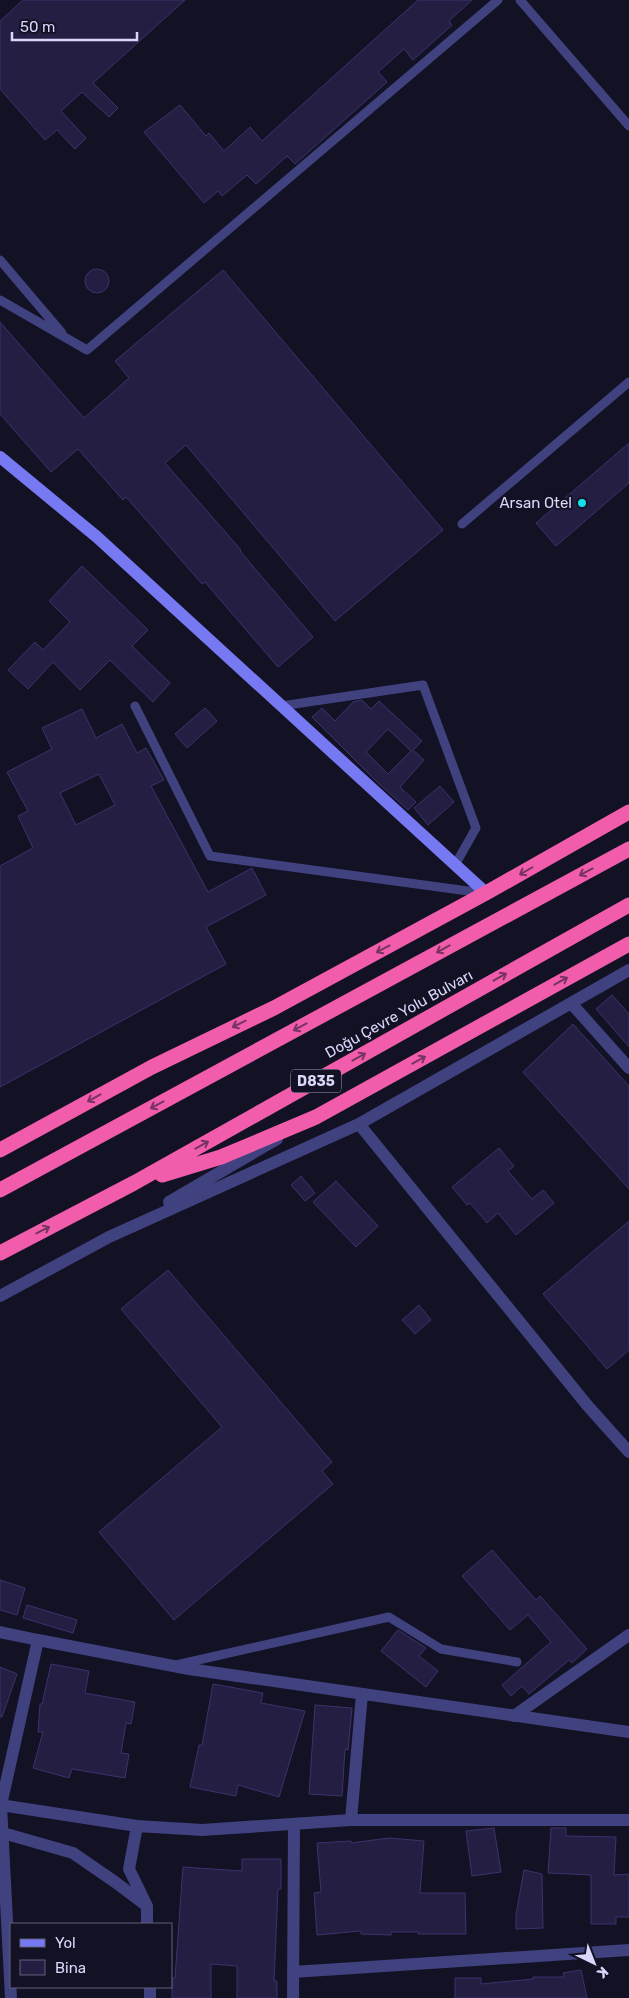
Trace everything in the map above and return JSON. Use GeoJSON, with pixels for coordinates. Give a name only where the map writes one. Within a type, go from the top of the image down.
{"type":"FeatureCollection","features":[{"type":"Feature","properties":{"kind":"highway"},"geometry":{"type":"LineString","coordinates":[[0,1150],[152,1066],[274,1008],[486,893],[629,812]]}},
{"type":"Feature","properties":{"kind":"highway"},"geometry":{"type":"LineString","coordinates":[[0,1190],[629,849]]}},
{"type":"Feature","properties":{"kind":"highway","name":"Doğu Çevre Yolu Bulvarı"},"geometry":{"type":"LineString","coordinates":[[0,1253],[134,1183],[629,905]]}},
{"type":"Feature","properties":{"kind":"highway"},"geometry":{"type":"LineString","coordinates":[[134,1183],[221,1157],[316,1117],[629,944]]}},
{"type":"Feature","properties":{"kind":"main road"},"geometry":{"type":"LineString","coordinates":[[0,458],[96,537],[486,893]]}},
{"type":"Feature","properties":{"kind":"street"},"geometry":{"type":"LineString","coordinates":[[109,1237],[359,1124],[629,970]]}},
{"type":"Feature","properties":{"kind":"street"},"geometry":{"type":"LineString","coordinates":[[571,1003],[629,1068]]}},
{"type":"Feature","properties":{"kind":"street"},"geometry":{"type":"LineString","coordinates":[[0,1296],[109,1237],[316,1117]]}},
{"type":"Feature","properties":{"kind":"street"},"geometry":{"type":"LineString","coordinates":[[359,1124],[586,1406],[629,1452]]}},
{"type":"Feature","properties":{"kind":"street"},"geometry":{"type":"LineString","coordinates":[[0,1632],[170,1666],[629,1732]]}},
{"type":"Feature","properties":{"kind":"street"},"geometry":{"type":"LineString","coordinates":[[514,1716],[629,1635]]}},
{"type":"Feature","properties":{"kind":"street"},"geometry":{"type":"LineString","coordinates":[[10,1966],[1,1805],[38,1640]]}},
{"type":"Feature","properties":{"kind":"street"},"geometry":{"type":"LineString","coordinates":[[351,1820],[362,1694]]}},
{"type":"Feature","properties":{"kind":"street"},"geometry":{"type":"LineString","coordinates":[[1,1805],[137,1826],[202,1830],[351,1820],[629,1820]]}},
{"type":"Feature","properties":{"kind":"street"},"geometry":{"type":"LineString","coordinates":[[293,1998],[294,1824]]}},
{"type":"Feature","properties":{"kind":"street"},"geometry":{"type":"LineString","coordinates":[[137,1826],[129,1869],[147,1906],[147,1923]]}},
{"type":"Feature","properties":{"kind":"street"},"geometry":{"type":"LineString","coordinates":[[3,1834],[73,1853],[147,1906]]}},
{"type":"Feature","properties":{"kind":"street"},"geometry":{"type":"LineString","coordinates":[[293,1972],[629,1950]]}},
{"type":"Feature","properties":{"kind":"lane"},"geometry":{"type":"LineString","coordinates":[[0,300],[87,350],[498,0]]}},
{"type":"Feature","properties":{"kind":"lane"},"geometry":{"type":"LineString","coordinates":[[520,0],[629,126]]}},
{"type":"Feature","properties":{"kind":"lane"},"geometry":{"type":"LineString","coordinates":[[0,260],[67,338]]}},
{"type":"Feature","properties":{"kind":"lane"},"geometry":{"type":"LineString","coordinates":[[462,524],[629,382]]}},
{"type":"Feature","properties":{"kind":"lane"},"geometry":{"type":"LineString","coordinates":[[281,706],[423,685],[476,828],[455,865]]}},
{"type":"Feature","properties":{"kind":"lane"},"geometry":{"type":"LineString","coordinates":[[135,706],[210,856],[486,893]]}},
{"type":"Feature","properties":{"kind":"lane"},"geometry":{"type":"LineString","coordinates":[[170,1666],[389,1616],[441,1649],[518,1662]]}},
{"type":"Feature","properties":{"kind":"building"},"geometry":{"type":"Polygon","coordinates":[[[23,0],[185,0],[93,83],[118,108],[109,117],[82,92],[61,111],[86,138],[75,149],[57,130],[45,140],[0,89],[0,21],[23,0]]]}},
{"type":"Feature","properties":{"kind":"building"},"geometry":{"type":"Polygon","coordinates":[[[418,0],[472,0],[449,21],[452,25],[413,60],[404,49],[378,72],[387,82],[295,164],[287,156],[256,184],[247,175],[222,196],[218,191],[204,203],[144,132],[180,105],[206,136],[209,133],[224,151],[250,127],[262,141],[418,0]]]}},
{"type":"Feature","properties":{"kind":"building"},"geometry":{"type":"Polygon","coordinates":[[[97,269],[106,272],[109,281],[106,290],[97,293],[88,290],[85,281],[88,272],[97,269]]]}},
{"type":"Feature","properties":{"kind":"building"},"geometry":{"type":"Polygon","coordinates":[[[223,270],[443,530],[335,621],[186,445],[165,463],[241,550],[313,637],[278,667],[205,582],[202,584],[126,497],[123,500],[78,449],[51,472],[0,414],[0,322],[84,418],[129,378],[115,361],[223,270]]]}},
{"type":"Feature","properties":{"kind":"building","name":"Arsan Otel"},"geometry":{"type":"Polygon","coordinates":[[[629,443],[629,483],[556,546],[536,523],[629,443]]]}},
{"type":"Feature","properties":{"kind":"building"},"geometry":{"type":"Polygon","coordinates":[[[82,566],[148,630],[132,646],[170,683],[153,702],[110,660],[80,690],[53,662],[28,689],[8,670],[35,642],[43,650],[70,622],[49,601],[82,566]]]}},
{"type":"Feature","properties":{"kind":"building"},"geometry":{"type":"Polygon","coordinates":[[[362,700],[371,709],[379,701],[422,741],[413,750],[424,760],[400,787],[416,802],[408,810],[312,717],[322,708],[335,721],[353,702],[362,700]],[[388,729],[366,752],[388,774],[411,751],[388,729]]]}},
{"type":"Feature","properties":{"kind":"building"},"geometry":{"type":"Polygon","coordinates":[[[205,708],[217,721],[187,748],[175,734],[205,708]]]}},
{"type":"Feature","properties":{"kind":"building"},"geometry":{"type":"Polygon","coordinates":[[[82,709],[96,738],[122,724],[137,753],[146,748],[164,780],[151,786],[208,892],[252,868],[266,895],[206,927],[226,964],[0,1087],[0,866],[33,848],[18,816],[28,811],[7,772],[52,749],[42,728],[82,709]],[[99,774],[60,793],[76,825],[115,805],[99,774]]]}},
{"type":"Feature","properties":{"kind":"building"},"geometry":{"type":"Polygon","coordinates":[[[440,786],[454,802],[428,825],[414,808],[440,786]]]}},
{"type":"Feature","properties":{"kind":"building"},"geometry":{"type":"Polygon","coordinates":[[[612,995],[629,1014],[629,1047],[596,1009],[612,995]]]}},
{"type":"Feature","properties":{"kind":"building"},"geometry":{"type":"Polygon","coordinates":[[[573,1024],[629,1086],[629,1189],[523,1072],[573,1024]]]}},
{"type":"Feature","properties":{"kind":"building"},"geometry":{"type":"Polygon","coordinates":[[[499,1148],[514,1166],[508,1171],[532,1199],[543,1190],[554,1203],[516,1235],[498,1213],[487,1223],[470,1203],[467,1205],[452,1187],[499,1148]]]}},
{"type":"Feature","properties":{"kind":"building"},"geometry":{"type":"Polygon","coordinates":[[[301,1176],[315,1193],[305,1201],[291,1185],[301,1176]]]}},
{"type":"Feature","properties":{"kind":"building"},"geometry":{"type":"Polygon","coordinates":[[[336,1181],[378,1226],[356,1247],[313,1202],[336,1181]]]}},
{"type":"Feature","properties":{"kind":"building"},"geometry":{"type":"Polygon","coordinates":[[[629,1221],[629,1350],[607,1369],[543,1294],[629,1221]]]}},
{"type":"Feature","properties":{"kind":"building"},"geometry":{"type":"Polygon","coordinates":[[[168,1270],[332,1462],[322,1471],[333,1484],[174,1620],[99,1532],[222,1427],[121,1309],[168,1270]]]}},
{"type":"Feature","properties":{"kind":"building"},"geometry":{"type":"Polygon","coordinates":[[[419,1305],[431,1320],[415,1334],[402,1320],[419,1305]]]}},
{"type":"Feature","properties":{"kind":"building"},"geometry":{"type":"Polygon","coordinates":[[[492,1550],[536,1600],[540,1596],[587,1649],[572,1663],[569,1660],[529,1694],[522,1686],[511,1696],[502,1685],[551,1642],[528,1615],[510,1630],[462,1576],[492,1550]]]}},
{"type":"Feature","properties":{"kind":"building"},"geometry":{"type":"Polygon","coordinates":[[[0,1580],[25,1588],[17,1615],[0,1610],[0,1580]]]}},
{"type":"Feature","properties":{"kind":"building"},"geometry":{"type":"Polygon","coordinates":[[[27,1605],[77,1620],[73,1633],[23,1618],[27,1605]]]}},
{"type":"Feature","properties":{"kind":"building"},"geometry":{"type":"Polygon","coordinates":[[[398,1630],[426,1648],[419,1656],[438,1671],[426,1687],[381,1651],[398,1630]]]}},
{"type":"Feature","properties":{"kind":"building"},"geometry":{"type":"Polygon","coordinates":[[[51,1664],[89,1671],[85,1693],[135,1702],[131,1724],[126,1723],[121,1753],[129,1754],[125,1778],[72,1769],[69,1778],[33,1768],[43,1732],[38,1732],[40,1704],[42,1704],[51,1664]]]}},
{"type":"Feature","properties":{"kind":"building"},"geometry":{"type":"Polygon","coordinates":[[[0,1667],[17,1674],[2,1717],[0,1717],[0,1667]]]}},
{"type":"Feature","properties":{"kind":"building"},"geometry":{"type":"Polygon","coordinates":[[[213,1684],[263,1693],[261,1703],[305,1711],[279,1797],[238,1785],[236,1796],[190,1787],[199,1745],[202,1745],[213,1684]]]}},
{"type":"Feature","properties":{"kind":"building"},"geometry":{"type":"Polygon","coordinates":[[[315,1705],[352,1708],[348,1750],[345,1749],[342,1796],[309,1794],[315,1705]]]}},
{"type":"Feature","properties":{"kind":"building"},"geometry":{"type":"Polygon","coordinates":[[[494,1828],[501,1872],[472,1876],[466,1831],[494,1828]]]}},
{"type":"Feature","properties":{"kind":"building"},"geometry":{"type":"Polygon","coordinates":[[[551,1828],[566,1828],[566,1836],[616,1837],[614,1875],[629,1874],[629,1917],[616,1917],[616,1924],[591,1924],[591,1875],[548,1873],[551,1828]]]}},
{"type":"Feature","properties":{"kind":"building"},"geometry":{"type":"Polygon","coordinates":[[[389,1838],[424,1841],[420,1893],[465,1893],[466,1934],[391,1932],[391,1935],[361,1934],[361,1931],[317,1935],[314,1893],[321,1892],[317,1843],[351,1841],[351,1843],[389,1838]]]}},
{"type":"Feature","properties":{"kind":"building"},"geometry":{"type":"Polygon","coordinates":[[[242,1859],[281,1859],[281,1889],[278,1889],[274,1981],[277,1981],[277,1998],[237,1998],[237,1966],[211,1964],[211,1998],[172,1998],[172,1978],[175,1978],[183,1867],[242,1871],[242,1859]]]}},
{"type":"Feature","properties":{"kind":"building"},"geometry":{"type":"Polygon","coordinates":[[[524,1870],[542,1874],[543,1928],[516,1929],[516,1915],[524,1870]]]}},
{"type":"Feature","properties":{"kind":"building"},"geometry":{"type":"Polygon","coordinates":[[[581,1970],[587,1998],[455,1998],[455,1978],[481,1978],[481,1984],[533,1979],[533,1977],[564,1977],[563,1973],[581,1970]]]}},
{"type":"Feature","properties":{"kind":"place","name":"Arsan Otel"},"geometry":{"type":"Point","coordinates":[582,503]}}]}
